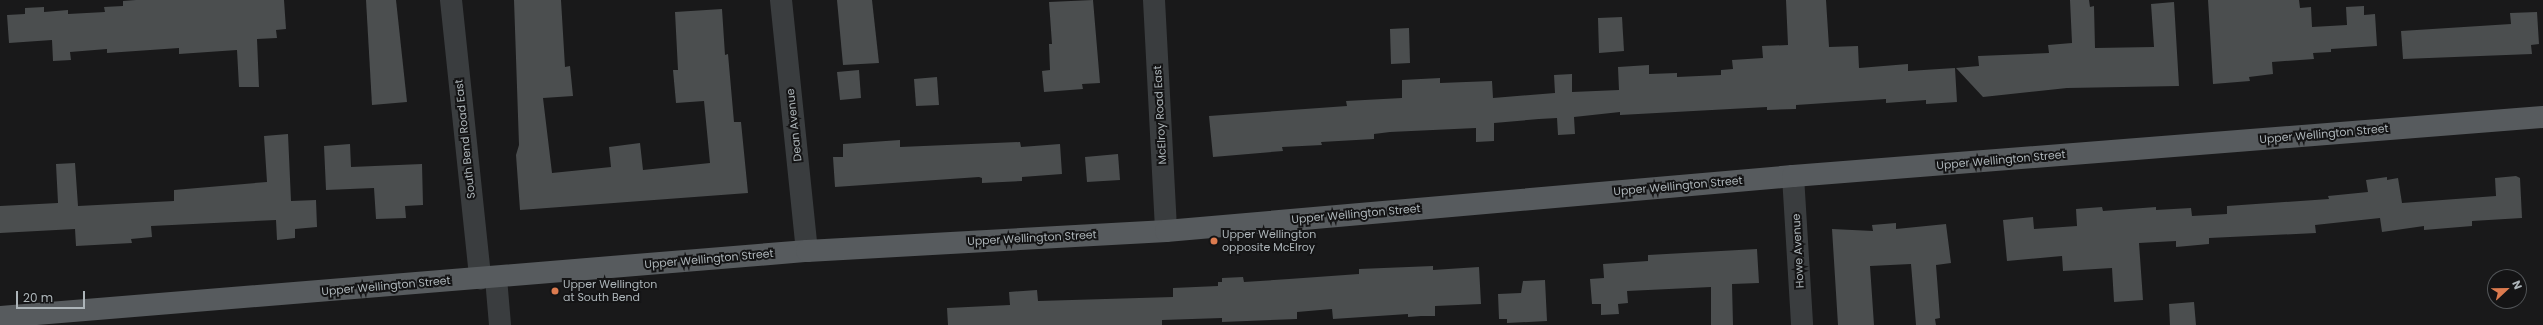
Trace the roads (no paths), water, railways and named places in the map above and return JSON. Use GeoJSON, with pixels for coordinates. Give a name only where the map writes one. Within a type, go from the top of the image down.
{"type":"FeatureCollection","features":[{"type":"Feature","properties":{"kind":"main road","name":"Upper Wellington Street"},"geometry":{"type":"LineString","coordinates":[[0,316],[488,278],[807,251],[1166,230],[1793,176],[2543,117]]}},
{"type":"Feature","properties":{"kind":"street","name":"South Bend Road East"},"geometry":{"type":"LineString","coordinates":[[451,0],[488,278],[500,325]]}},
{"type":"Feature","properties":{"kind":"street","name":"Dean Avenue"},"geometry":{"type":"LineString","coordinates":[[781,0],[807,251]]}},
{"type":"Feature","properties":{"kind":"street","name":"McElroy Road East"},"geometry":{"type":"LineString","coordinates":[[1154,0],[1166,230]]}},
{"type":"Feature","properties":{"kind":"street","name":"Howe Avenue"},"geometry":{"type":"LineString","coordinates":[[1793,176],[1802,325]]}},
{"type":"Feature","properties":{"kind":"place","name":"Upper Wellington opposite McElroy"},"geometry":{"type":"Point","coordinates":[1214,241]}},
{"type":"Feature","properties":{"kind":"place","name":"Upper Wellington at South Bend"},"geometry":{"type":"Point","coordinates":[555,291]}}]}
